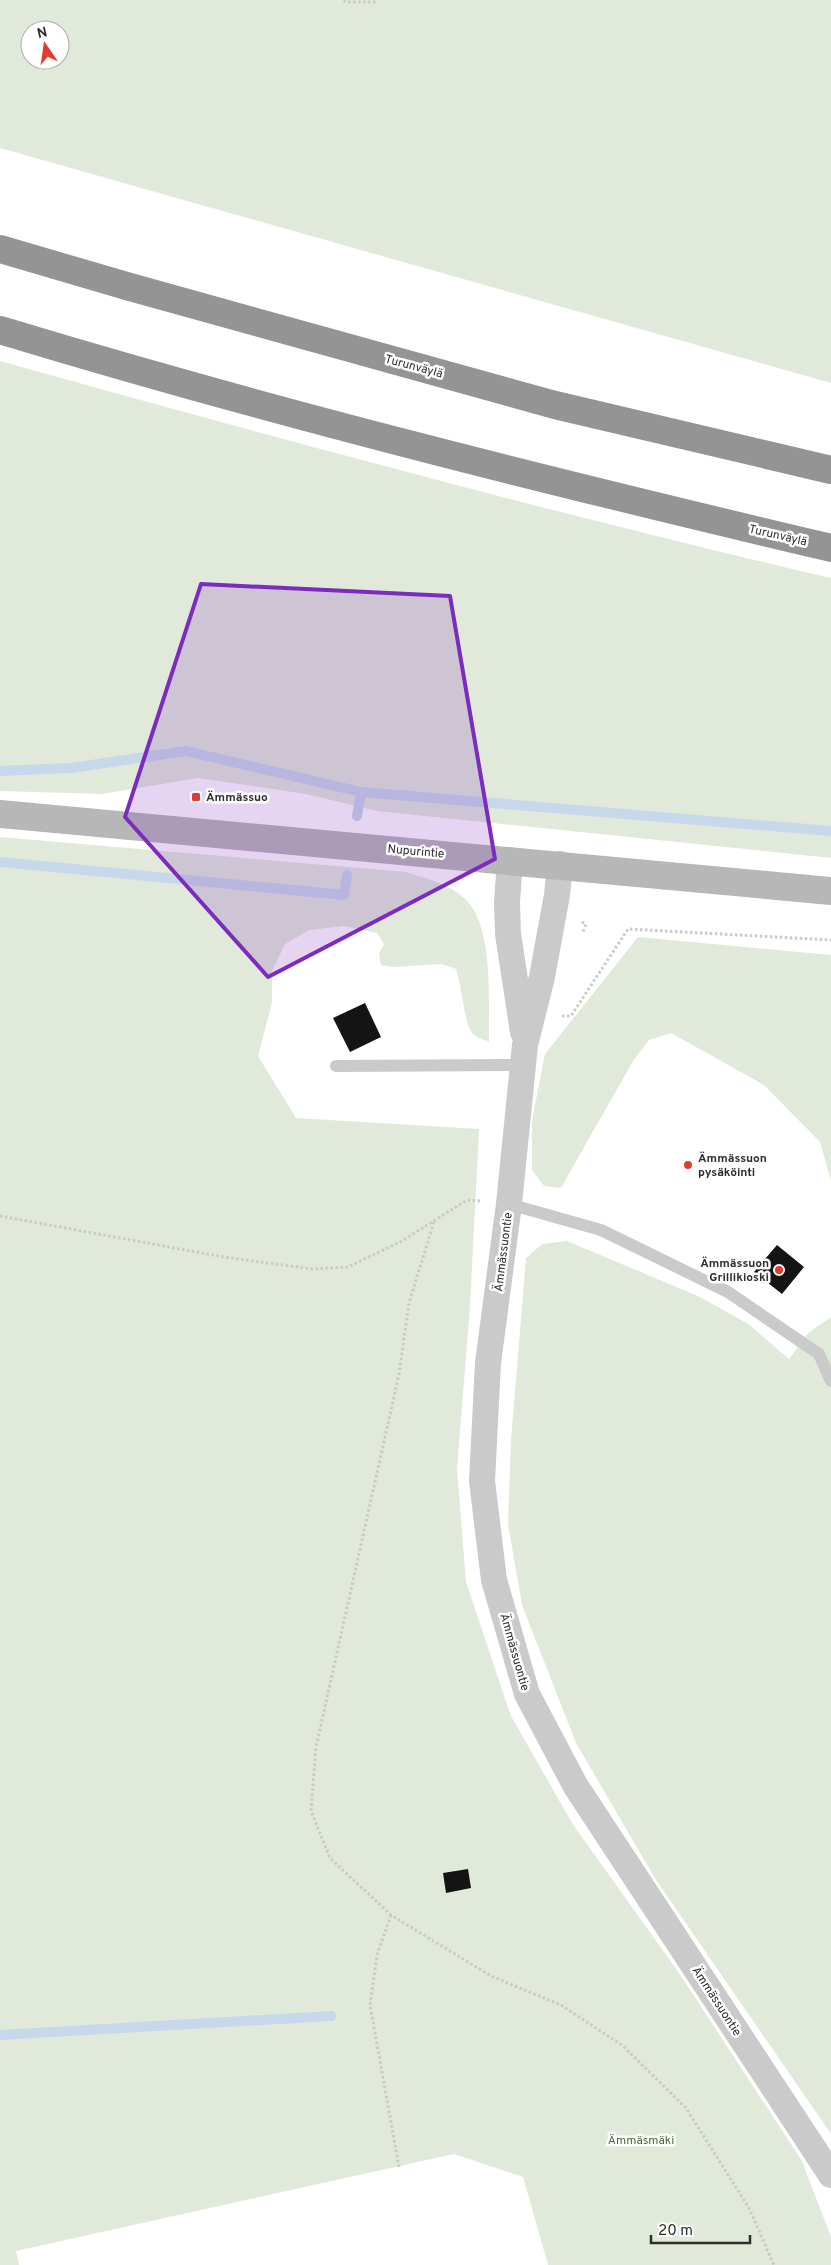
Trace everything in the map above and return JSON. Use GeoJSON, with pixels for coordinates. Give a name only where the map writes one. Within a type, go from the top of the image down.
{"type":"FeatureCollection","features":[{"type":"Feature","properties":{"kind":"highway","name":"Turunväylä"},"geometry":{"type":"LineString","coordinates":[[0,250],[555,405],[831,470]]}},
{"type":"Feature","properties":{"kind":"highway","name":"Turunväylä"},"geometry":{"type":"LineString","coordinates":[[0,330],[106,362],[540,479],[831,548]]}},
{"type":"Feature","properties":{"kind":"main road","name":"Nupurintie"},"geometry":{"type":"LineString","coordinates":[[0,814],[831,890]]}},
{"type":"Feature","properties":{"kind":"street","name":"Ämmässuontie"},"geometry":{"type":"LineString","coordinates":[[510,860],[507,902],[508,934],[524,1055]]}},
{"type":"Feature","properties":{"kind":"street","name":"Ämmässuontie"},"geometry":{"type":"LineString","coordinates":[[560,864],[554,910],[524,1055],[509,1204],[488,1363],[482,1481],[494,1580],[527,1694],[575,1785],[831,2175]]}},
{"type":"Feature","properties":{"kind":"lane"},"geometry":{"type":"LineString","coordinates":[[336,1066],[524,1055]]}},
{"type":"Feature","properties":{"kind":"lane"},"geometry":{"type":"LineString","coordinates":[[509,1204],[600,1230],[728,1292],[819,1354],[831,1381]]}},
{"type":"Feature","properties":{"kind":"path"},"geometry":{"type":"LineString","coordinates":[[344,0],[346,2],[374,2],[376,0]]}},
{"type":"Feature","properties":{"kind":"path"},"geometry":{"type":"LineString","coordinates":[[554,910],[586,924],[580,940]]}},
{"type":"Feature","properties":{"kind":"path"},"geometry":{"type":"LineString","coordinates":[[532,1016],[571,1016],[628,929],[831,940]]}},
{"type":"Feature","properties":{"kind":"path"},"geometry":{"type":"LineString","coordinates":[[0,1216],[214,1255],[312,1270],[348,1267],[434,1222],[468,1200],[509,1204]]}},
{"type":"Feature","properties":{"kind":"path"},"geometry":{"type":"LineString","coordinates":[[434,1222],[409,1303],[399,1374],[316,1747],[311,1811],[330,1858],[392,1915],[491,1976],[561,2004],[623,2046],[686,2108],[750,2208],[774,2265]]}},
{"type":"Feature","properties":{"kind":"path"},"geometry":{"type":"LineString","coordinates":[[392,1915],[377,1955],[370,2005],[399,2167]]}},
{"type":"Feature","properties":{"kind":"highlighted area"},"geometry":{"type":"Polygon","coordinates":[[[201,584],[450,596],[495,859],[268,977],[125,817],[201,584]]]}},
{"type":"Feature","properties":{"kind":"green space"},"geometry":{"type":"Polygon","coordinates":[[[0,0],[831,0],[831,383],[0,148],[0,0]]]}},
{"type":"Feature","properties":{"kind":"green space"},"geometry":{"type":"Polygon","coordinates":[[[0,361],[414,474],[622,528],[831,578],[831,858],[377,811],[306,794],[198,778],[102,794],[0,791],[0,361]]]}},
{"type":"Feature","properties":{"kind":"green space","name":"Ämmäsmäki"},"geometry":{"type":"Polygon","coordinates":[[[0,837],[406,872],[451,889],[464,898],[474,910],[481,927],[488,966],[489,1042],[474,1035],[471,1031],[465,1015],[456,969],[441,964],[393,967],[381,965],[379,954],[384,944],[377,933],[344,926],[309,930],[285,944],[272,971],[272,1003],[258,1056],[296,1118],[479,1129],[470,1307],[457,1469],[466,1582],[511,1716],[572,1823],[679,1973],[802,2161],[831,2237],[831,2265],[548,2265],[523,2177],[454,2154],[16,2251],[19,2265],[0,2265],[0,837]]]}},
{"type":"Feature","properties":{"kind":"green space"},"geometry":{"type":"Polygon","coordinates":[[[638,937],[831,955],[831,1181],[820,1142],[764,1085],[671,1033],[649,1040],[633,1061],[561,1188],[544,1186],[532,1170],[532,1120],[545,1054],[638,937]]]}},
{"type":"Feature","properties":{"kind":"green space"},"geometry":{"type":"Polygon","coordinates":[[[567,1241],[698,1296],[747,1323],[789,1359],[808,1333],[831,1317],[831,2134],[656,1880],[576,1743],[522,1605],[508,1524],[511,1440],[526,1258],[542,1244],[567,1241]]]}},
{"type":"Feature","properties":{"kind":"building"},"geometry":{"type":"Polygon","coordinates":[[[365,1003],[381,1037],[350,1052],[333,1018],[365,1003]]]}},
{"type":"Feature","properties":{"kind":"building","name":"Ämmässuon Grillikioski"},"geometry":{"type":"Polygon","coordinates":[[[777,1245],[804,1267],[782,1294],[754,1272],[777,1245]]]}},
{"type":"Feature","properties":{"kind":"building"},"geometry":{"type":"Polygon","coordinates":[[[468,1869],[471,1888],[446,1893],[443,1873],[468,1869]]]}},
{"type":"Feature","properties":{"kind":"waterway"},"geometry":{"type":"LineString","coordinates":[[0,771],[71,768],[186,751],[361,792],[831,831]]}},
{"type":"Feature","properties":{"kind":"waterway"},"geometry":{"type":"LineString","coordinates":[[357,816],[361,792]]}},
{"type":"Feature","properties":{"kind":"waterway"},"geometry":{"type":"LineString","coordinates":[[0,862],[344,895],[347,875]]}},
{"type":"Feature","properties":{"kind":"waterway"},"geometry":{"type":"LineString","coordinates":[[0,2035],[331,2016]]}},
{"type":"Feature","properties":{"kind":"place","name":"Ämmässuo"},"geometry":{"type":"Point","coordinates":[196,797]}},
{"type":"Feature","properties":{"kind":"place","name":"Ämmässuon pysäköinti"},"geometry":{"type":"Point","coordinates":[688,1165]}},
{"type":"Feature","properties":{"kind":"place","name":"Ämmässuon Grillikioski"},"geometry":{"type":"Point","coordinates":[779,1270]}}]}
